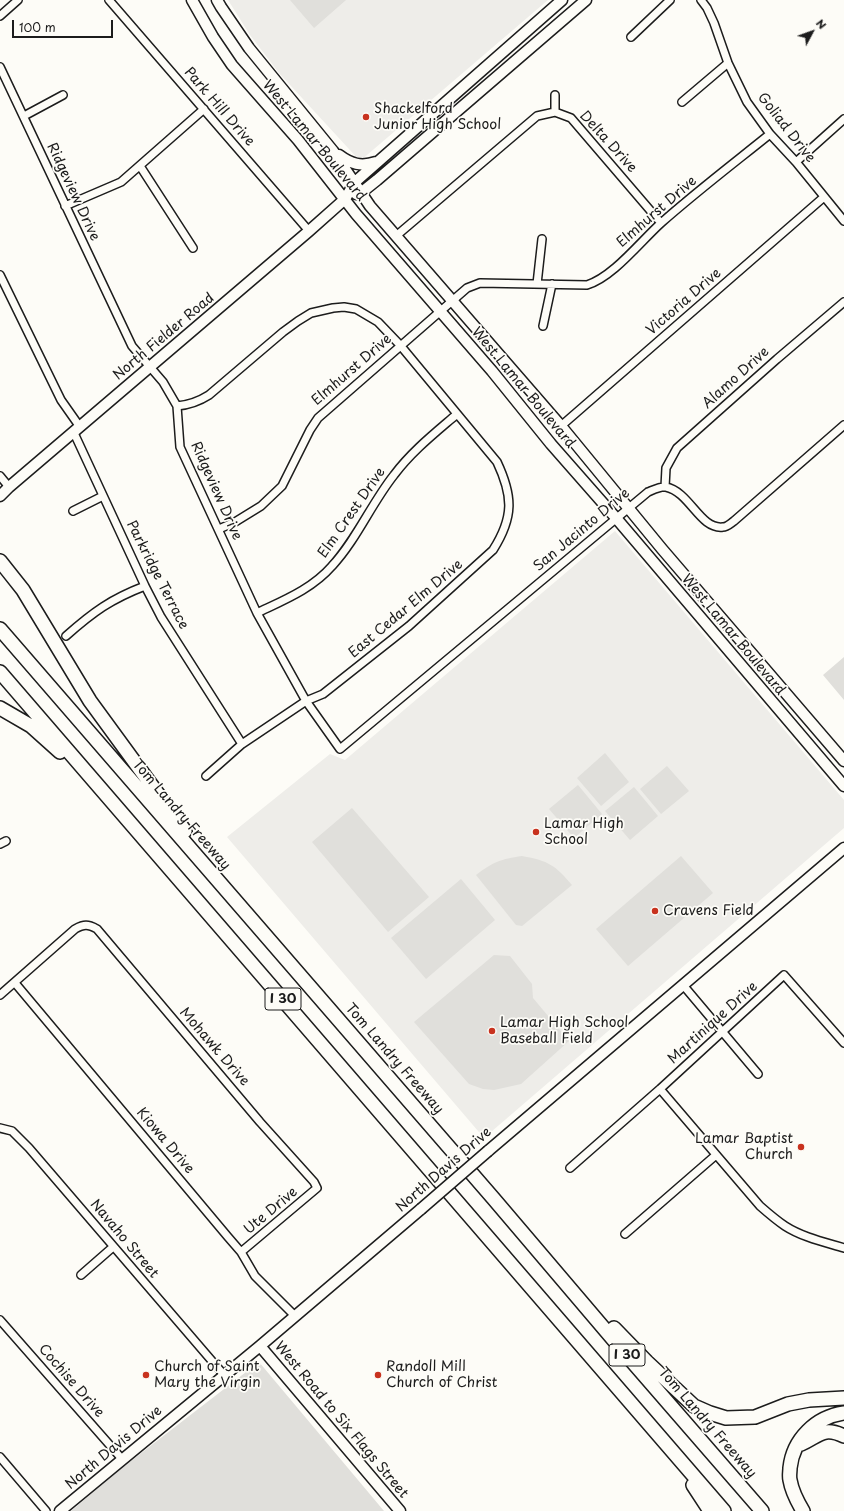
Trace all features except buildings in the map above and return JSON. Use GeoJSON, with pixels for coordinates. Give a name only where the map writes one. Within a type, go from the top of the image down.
{"type":"FeatureCollection","features":[{"type":"Feature","properties":{"kind":"highway"},"geometry":{"type":"LineString","coordinates":[[0,561],[23,590],[90,701],[250,919]]}},
{"type":"Feature","properties":{"kind":"highway","name":"Tom Landry Freeway"},"geometry":{"type":"LineString","coordinates":[[0,629],[762,1511]]}},
{"type":"Feature","properties":{"kind":"highway","name":"I 30"},"geometry":{"type":"LineString","coordinates":[[0,672],[724,1511]]}},
{"type":"Feature","properties":{"kind":"highway"},"geometry":{"type":"LineString","coordinates":[[0,708],[31,726],[65,757],[146,840]]}},
{"type":"Feature","properties":{"kind":"highway"},"geometry":{"type":"LineString","coordinates":[[493,1198],[642,1357],[694,1406],[726,1418],[755,1417],[788,1404],[809,1400],[844,1398]]}},
{"type":"Feature","properties":{"kind":"highway"},"geometry":{"type":"LineString","coordinates":[[803,1511],[794,1495],[789,1478],[791,1461],[796,1446],[810,1428],[821,1420],[834,1414],[844,1413]]}},
{"type":"Feature","properties":{"kind":"highway"},"geometry":{"type":"LineString","coordinates":[[646,1421],[710,1511]]}},
{"type":"Feature","properties":{"kind":"highway"},"geometry":{"type":"LineString","coordinates":[[796,1446],[818,1434],[828,1431],[844,1436]]}},
{"type":"Feature","properties":{"kind":"main road","name":"West Lamar Boulevard"},"geometry":{"type":"LineString","coordinates":[[192,0],[213,37],[232,65],[298,140],[356,214],[492,371],[551,444],[616,518],[844,786]]}},
{"type":"Feature","properties":{"kind":"main road","name":"West Lamar Boulevard"},"geometry":{"type":"LineString","coordinates":[[217,0],[249,48],[333,152],[362,192],[370,206],[561,426],[662,549],[844,761]]}},
{"type":"Feature","properties":{"kind":"main road","name":"North Fielder Road"},"geometry":{"type":"LineString","coordinates":[[0,496],[149,366],[309,231],[345,199],[355,182],[562,0]]}},
{"type":"Feature","properties":{"kind":"main road","name":"North Fielder Road"},"geometry":{"type":"LineString","coordinates":[[345,199],[362,192],[586,0]]}},
{"type":"Feature","properties":{"kind":"main road"},"geometry":{"type":"LineString","coordinates":[[503,51],[514,63]]}},
{"type":"Feature","properties":{"kind":"main road"},"geometry":{"type":"LineString","coordinates":[[333,152],[352,164],[368,165],[377,162]]}},
{"type":"Feature","properties":{"kind":"main road"},"geometry":{"type":"LineString","coordinates":[[651,559],[662,549]]}},
{"type":"Feature","properties":{"kind":"main road","name":"North Davis Drive"},"geometry":{"type":"LineString","coordinates":[[60,1511],[260,1346],[844,848]]}},
{"type":"Feature","properties":{"kind":"main road","name":"West Road to Six Flags Street"},"geometry":{"type":"LineString","coordinates":[[260,1346],[400,1511]]}},
{"type":"Feature","properties":{"kind":"street"},"geometry":{"type":"LineString","coordinates":[[0,16],[18,0]]}},
{"type":"Feature","properties":{"kind":"street","name":"Park Hill Drive"},"geometry":{"type":"LineString","coordinates":[[109,0],[309,231]]}},
{"type":"Feature","properties":{"kind":"street"},"geometry":{"type":"LineString","coordinates":[[631,37],[670,0]]}},
{"type":"Feature","properties":{"kind":"street","name":"Goliad Drive"},"geometry":{"type":"LineString","coordinates":[[701,0],[707,8],[728,63],[747,102],[770,134],[796,162],[844,221]]}},
{"type":"Feature","properties":{"kind":"street"},"geometry":{"type":"LineString","coordinates":[[682,102],[728,63]]}},
{"type":"Feature","properties":{"kind":"street","name":"Ridgeview Drive"},"geometry":{"type":"LineString","coordinates":[[0,67],[132,346],[163,382],[177,406],[180,447],[258,613],[306,701],[340,750]]}},
{"type":"Feature","properties":{"kind":"street"},"geometry":{"type":"LineString","coordinates":[[24,116],[63,95]]}},
{"type":"Feature","properties":{"kind":"street"},"geometry":{"type":"LineString","coordinates":[[396,236],[537,116],[554,112],[555,95]]}},
{"type":"Feature","properties":{"kind":"street"},"geometry":{"type":"LineString","coordinates":[[65,206],[121,182],[204,109]]}},
{"type":"Feature","properties":{"kind":"street","name":"Delta Drive"},"geometry":{"type":"LineString","coordinates":[[554,112],[571,118],[661,222]]}},
{"type":"Feature","properties":{"kind":"street"},"geometry":{"type":"LineString","coordinates":[[796,162],[844,119]]}},
{"type":"Feature","properties":{"kind":"street","name":"Elmhurst Drive"},"geometry":{"type":"LineString","coordinates":[[219,529],[235,522],[261,506],[282,486],[310,430],[318,418],[467,288],[480,283],[587,285],[596,282],[619,264],[661,222],[770,134]]}},
{"type":"Feature","properties":{"kind":"street"},"geometry":{"type":"LineString","coordinates":[[140,166],[193,248]]}},
{"type":"Feature","properties":{"kind":"street","name":"Victoria Drive"},"geometry":{"type":"LineString","coordinates":[[561,426],[824,197]]}},
{"type":"Feature","properties":{"kind":"street"},"geometry":{"type":"LineString","coordinates":[[537,284],[542,239]]}},
{"type":"Feature","properties":{"kind":"street","name":"Parkridge Terrace"},"geometry":{"type":"LineString","coordinates":[[0,275],[77,430],[103,496],[145,586],[161,617],[242,744]]}},
{"type":"Feature","properties":{"kind":"street"},"geometry":{"type":"LineString","coordinates":[[543,326],[552,284]]}},
{"type":"Feature","properties":{"kind":"street","name":"Alamo Drive"},"geometry":{"type":"LineString","coordinates":[[664,487],[666,468],[677,448],[844,302]]}},
{"type":"Feature","properties":{"kind":"street","name":"East Cedar Elm Drive"},"geometry":{"type":"LineString","coordinates":[[177,406],[201,401],[298,320],[311,313],[344,307],[356,309],[378,322],[400,345],[497,462],[504,477],[507,489],[509,511],[507,524],[501,538],[493,550],[409,626],[322,694],[306,701],[242,744],[206,776]]}},
{"type":"Feature","properties":{"kind":"street","name":"Elm Crest Drive"},"geometry":{"type":"LineString","coordinates":[[258,613],[307,588],[332,566],[346,548],[393,475],[411,454],[457,414]]}},
{"type":"Feature","properties":{"kind":"street"},"geometry":{"type":"LineString","coordinates":[[664,487],[678,492],[713,527],[725,527],[734,521],[844,425]]}},
{"type":"Feature","properties":{"kind":"street"},"geometry":{"type":"LineString","coordinates":[[0,476],[9,487]]}},
{"type":"Feature","properties":{"kind":"street","name":"San Jacinto Drive"},"geometry":{"type":"LineString","coordinates":[[340,750],[648,492],[664,487]]}},
{"type":"Feature","properties":{"kind":"street"},"geometry":{"type":"LineString","coordinates":[[73,510],[103,496]]}},
{"type":"Feature","properties":{"kind":"street"},"geometry":{"type":"LineString","coordinates":[[66,636],[104,605],[126,593],[145,586]]}},
{"type":"Feature","properties":{"kind":"street","name":"Mohawk Drive"},"geometry":{"type":"LineString","coordinates":[[15,983],[75,929],[83,924],[97,929],[255,1116],[314,1182],[317,1188]]}},
{"type":"Feature","properties":{"kind":"street","name":"Martinique Drive"},"geometry":{"type":"LineString","coordinates":[[570,1168],[660,1089],[784,975],[844,1043]]}},
{"type":"Feature","properties":{"kind":"street"},"geometry":{"type":"LineString","coordinates":[[0,995],[15,983]]}},
{"type":"Feature","properties":{"kind":"street","name":"Kiowa Drive"},"geometry":{"type":"LineString","coordinates":[[15,983],[241,1252],[255,1276],[295,1316]]}},
{"type":"Feature","properties":{"kind":"street"},"geometry":{"type":"LineString","coordinates":[[683,985],[758,1074]]}},
{"type":"Feature","properties":{"kind":"street"},"geometry":{"type":"LineString","coordinates":[[660,1089],[760,1206],[785,1226],[803,1235],[844,1248]]}},
{"type":"Feature","properties":{"kind":"street","name":"Navaho Street"},"geometry":{"type":"LineString","coordinates":[[0,1128],[12,1132],[29,1148],[224,1375]]}},
{"type":"Feature","properties":{"kind":"street"},"geometry":{"type":"LineString","coordinates":[[625,1234],[716,1154]]}},
{"type":"Feature","properties":{"kind":"street","name":"Ute Drive"},"geometry":{"type":"LineString","coordinates":[[241,1252],[317,1188]]}},
{"type":"Feature","properties":{"kind":"street"},"geometry":{"type":"LineString","coordinates":[[81,1275],[114,1246]]}},
{"type":"Feature","properties":{"kind":"street","name":"Cochise Drive"},"geometry":{"type":"LineString","coordinates":[[0,1320],[122,1459]]}},
{"type":"Feature","properties":{"kind":"street"},"geometry":{"type":"LineString","coordinates":[[0,1457],[46,1511]]}},
{"type":"Feature","properties":{"kind":"shaded area","name":"Shackelford Junior High School"},"geometry":{"type":"Polygon","coordinates":[[[228,0],[548,0],[360,161],[279,73],[250,35],[228,0]]]}},
{"type":"Feature","properties":{"kind":"shaded area"},"geometry":{"type":"Polygon","coordinates":[[[290,0],[346,0],[314,28],[290,0]]]}},
{"type":"Feature","properties":{"kind":"shaded area","name":"Lamar High School"},"geometry":{"type":"Polygon","coordinates":[[[615,531],[844,800],[844,828],[484,1138],[227,837],[330,754],[345,760],[615,531]]]}},
{"type":"Feature","properties":{"kind":"shaded area"},"geometry":{"type":"Polygon","coordinates":[[[844,657],[844,700],[823,675],[844,657]]]}},
{"type":"Feature","properties":{"kind":"shaded area"},"geometry":{"type":"Polygon","coordinates":[[[605,753],[629,782],[601,806],[577,778],[605,753]]]}},
{"type":"Feature","properties":{"kind":"shaded area"},"geometry":{"type":"Polygon","coordinates":[[[667,766],[689,791],[661,814],[640,789],[667,766]]]}},
{"type":"Feature","properties":{"kind":"shaded area"},"geometry":{"type":"Polygon","coordinates":[[[578,785],[602,814],[574,838],[549,809],[578,785]]]}},
{"type":"Feature","properties":{"kind":"shaded area"},"geometry":{"type":"Polygon","coordinates":[[[634,787],[658,816],[630,840],[605,811],[634,787]]]}},
{"type":"Feature","properties":{"kind":"shaded area"},"geometry":{"type":"Polygon","coordinates":[[[352,808],[429,897],[388,932],[312,842],[352,808]]]}},
{"type":"Feature","properties":{"kind":"shaded area"},"geometry":{"type":"Polygon","coordinates":[[[522,856],[539,860],[551,865],[556,868],[572,885],[522,926],[516,925],[476,875],[487,867],[498,862],[508,858],[522,856]]]}},
{"type":"Feature","properties":{"kind":"shaded area","name":"Cravens Field"},"geometry":{"type":"Polygon","coordinates":[[[681,856],[713,893],[628,966],[596,929],[681,856]]]}},
{"type":"Feature","properties":{"kind":"shaded area"},"geometry":{"type":"Polygon","coordinates":[[[461,879],[495,920],[426,979],[391,938],[461,879]]]}},
{"type":"Feature","properties":{"kind":"shaded area","name":"Lamar High School Baseball Field"},"geometry":{"type":"Polygon","coordinates":[[[494,955],[510,956],[532,984],[533,998],[569,1041],[521,1084],[494,1090],[483,1089],[469,1084],[414,1022],[494,955]]]}},
{"type":"Feature","properties":{"kind":"shaded area"},"geometry":{"type":"Polygon","coordinates":[[[259,1362],[384,1511],[71,1511],[118,1471],[259,1362]]]}},
{"type":"Feature","properties":{"kind":"place","name":"Shackelford Junior High School"},"geometry":{"type":"Point","coordinates":[366,117]}},
{"type":"Feature","properties":{"kind":"place","name":"Lamar High School"},"geometry":{"type":"Point","coordinates":[536,832]}},
{"type":"Feature","properties":{"kind":"place","name":"Cravens Field"},"geometry":{"type":"Point","coordinates":[655,911]}},
{"type":"Feature","properties":{"kind":"place","name":"Lamar High School Baseball Field"},"geometry":{"type":"Point","coordinates":[492,1031]}},
{"type":"Feature","properties":{"kind":"place","name":"Lamar Baptist Church"},"geometry":{"type":"Point","coordinates":[801,1147]}},
{"type":"Feature","properties":{"kind":"place","name":"Church of Saint Mary the Virgin"},"geometry":{"type":"Point","coordinates":[146,1375]}},
{"type":"Feature","properties":{"kind":"place","name":"Randoll Mill Church of Christ"},"geometry":{"type":"Point","coordinates":[378,1375]}}]}
